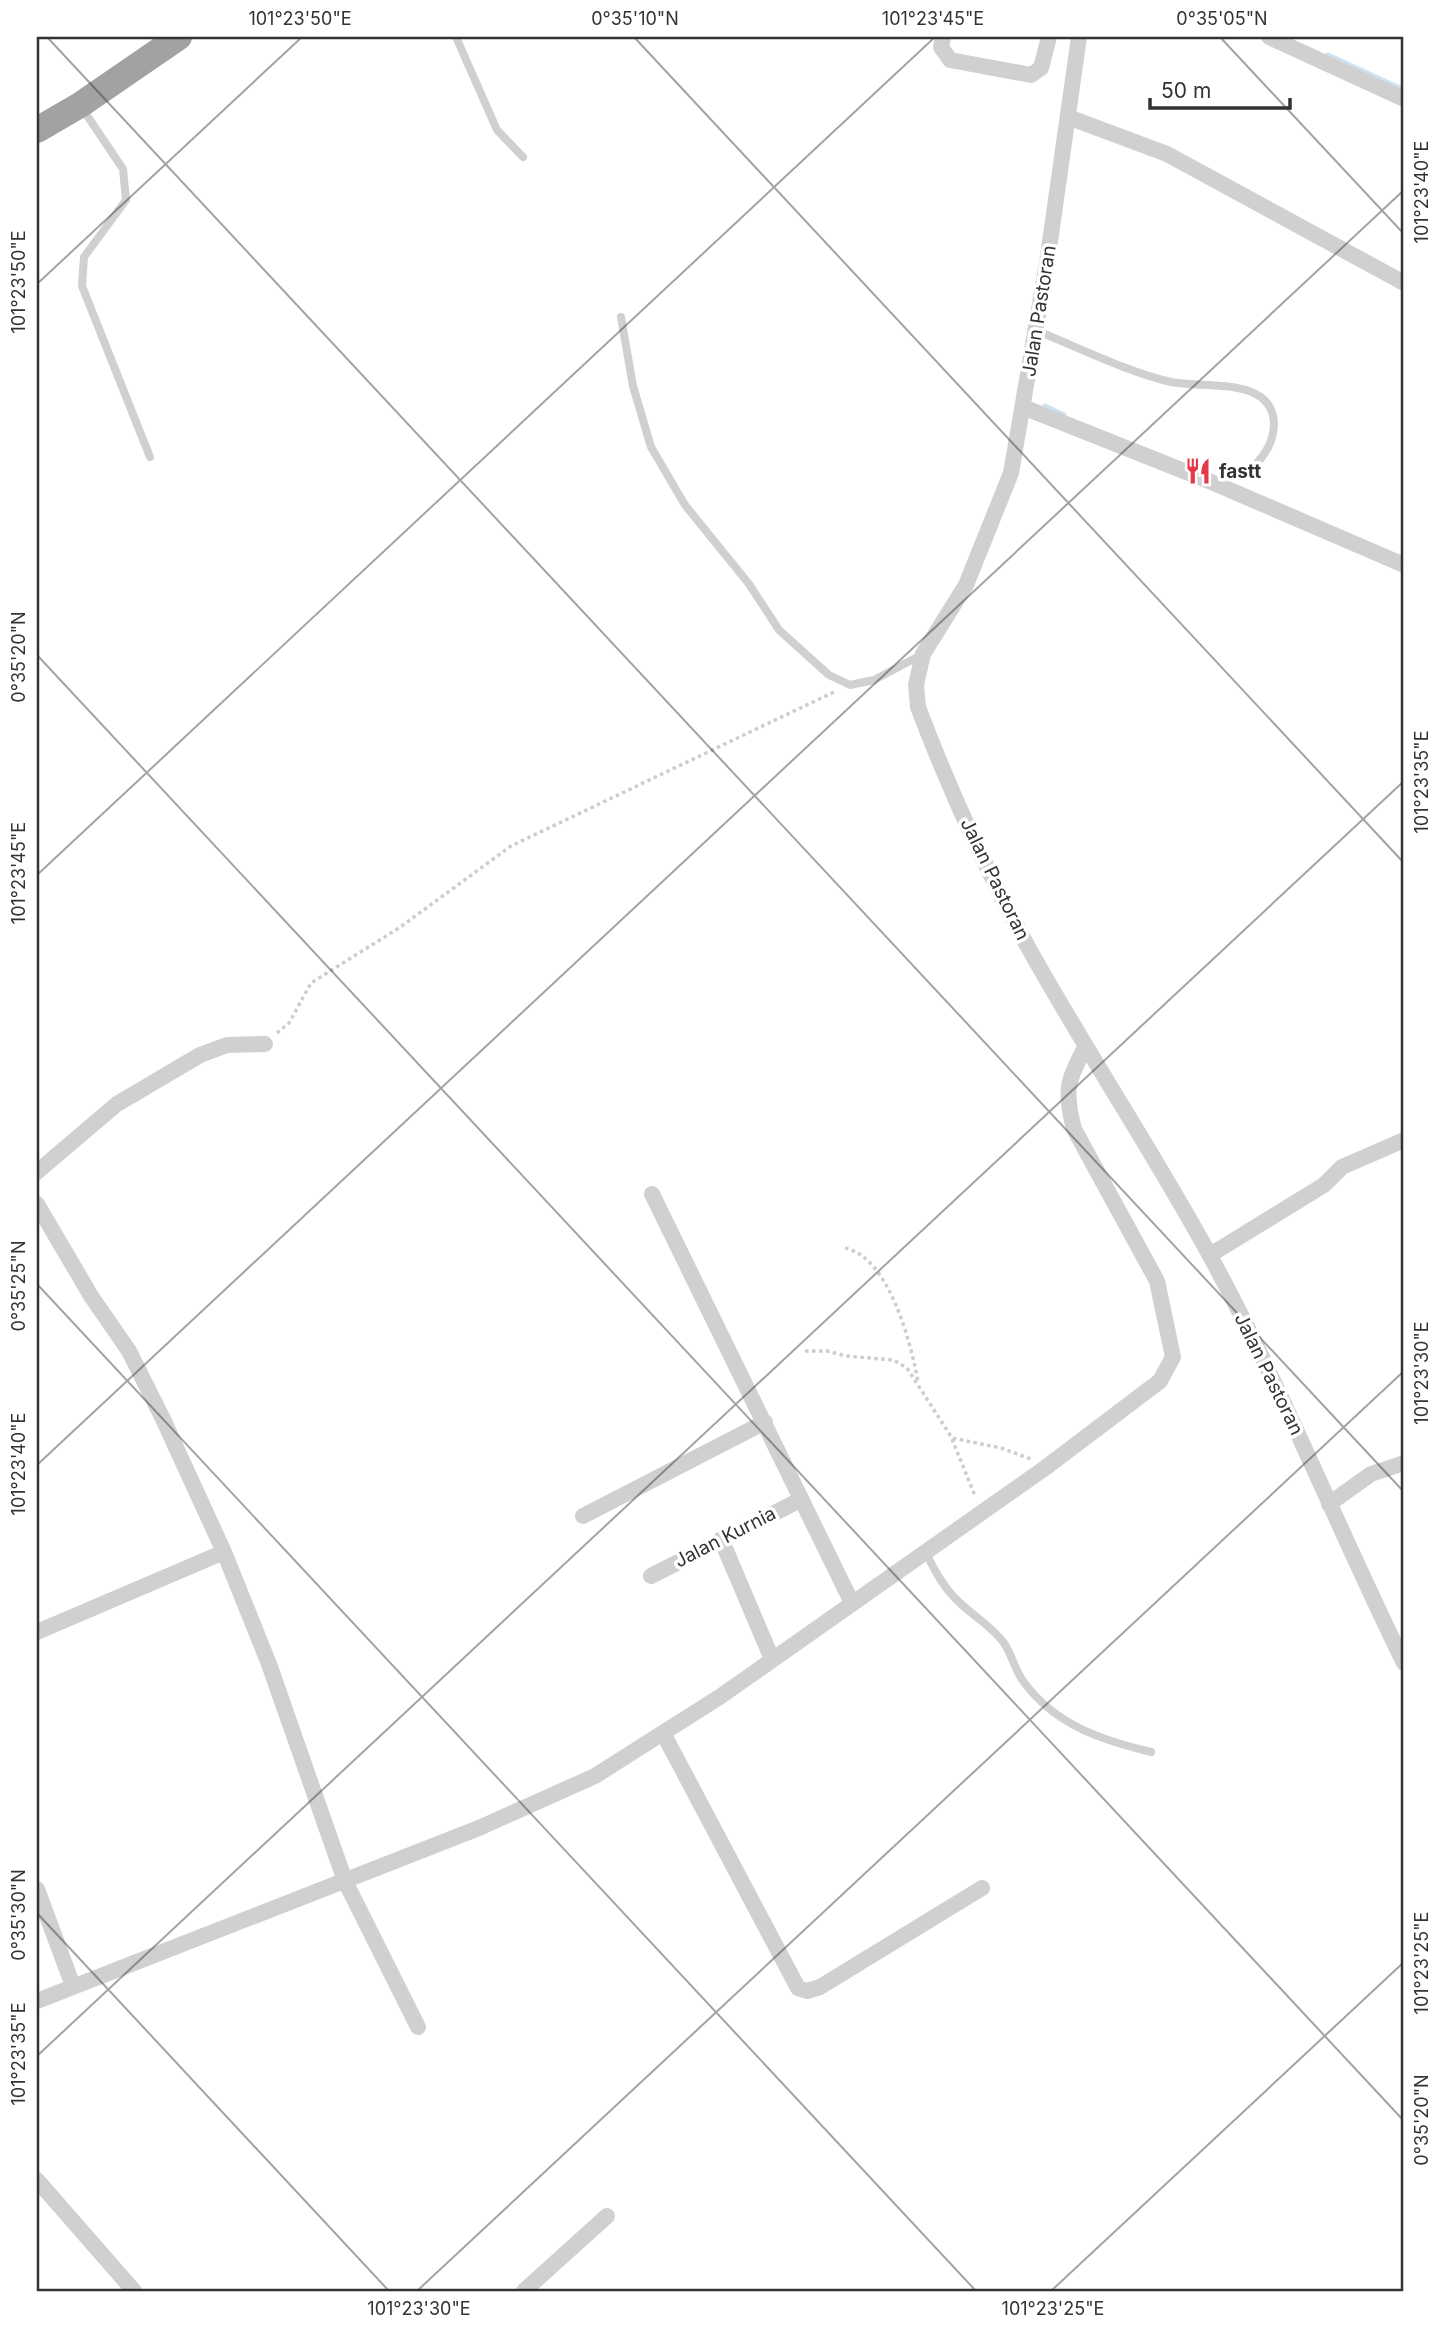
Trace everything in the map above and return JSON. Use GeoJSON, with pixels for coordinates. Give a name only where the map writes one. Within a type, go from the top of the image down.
{"type":"FeatureCollection","features":[{"type":"Feature","properties":{"kind":"highway"},"geometry":{"type":"LineString","coordinates":[[37,130],[80,105],[178,37]]}},
{"type":"Feature","properties":{"kind":"street"},"geometry":{"type":"LineString","coordinates":[[943,37],[941,47],[944,55],[956,63],[1031,75],[1041,68],[1049,37]]}},
{"type":"Feature","properties":{"kind":"street","name":"Jalan Pastoran"},"geometry":{"type":"LineString","coordinates":[[1079,37],[1011,473],[966,585],[923,654],[916,685],[918,707],[936,755],[994,881],[1086,1046],[1210,1255],[1266,1361],[1329,1504],[1404,1663]]}},
{"type":"Feature","properties":{"kind":"street"},"geometry":{"type":"LineString","coordinates":[[1269,37],[1404,99]]}},
{"type":"Feature","properties":{"kind":"street"},"geometry":{"type":"LineString","coordinates":[[1068,117],[1167,154],[1404,284]]}},
{"type":"Feature","properties":{"kind":"street"},"geometry":{"type":"LineString","coordinates":[[1023,407],[1209,481],[1404,565]]}},
{"type":"Feature","properties":{"kind":"street"},"geometry":{"type":"LineString","coordinates":[[37,1172],[117,1104],[200,1055],[227,1045],[265,1044]]}},
{"type":"Feature","properties":{"kind":"street"},"geometry":{"type":"LineString","coordinates":[[37,2001],[479,1828],[595,1776],[772,1659],[1045,1468],[1160,1381],[1173,1357],[1157,1281],[1074,1129],[1068,1108],[1067,1080],[1086,1046]]}},
{"type":"Feature","properties":{"kind":"street"},"geometry":{"type":"LineString","coordinates":[[1210,1255],[1304,1198],[1342,1167],[1404,1140]]}},
{"type":"Feature","properties":{"kind":"street"},"geometry":{"type":"LineString","coordinates":[[652,1194],[852,1603]]}},
{"type":"Feature","properties":{"kind":"street"},"geometry":{"type":"LineString","coordinates":[[37,1204],[90,1296],[129,1351],[224,1552],[270,1664],[345,1881],[418,2027]]}},
{"type":"Feature","properties":{"kind":"street"},"geometry":{"type":"LineString","coordinates":[[583,1516],[765,1422]]}},
{"type":"Feature","properties":{"kind":"street"},"geometry":{"type":"LineString","coordinates":[[1329,1504],[1371,1474],[1404,1463]]}},
{"type":"Feature","properties":{"kind":"street","name":"Jalan Kurnia"},"geometry":{"type":"LineString","coordinates":[[651,1576],[800,1500]]}},
{"type":"Feature","properties":{"kind":"street"},"geometry":{"type":"LineString","coordinates":[[721,1539],[772,1659]]}},
{"type":"Feature","properties":{"kind":"street"},"geometry":{"type":"LineString","coordinates":[[37,1632],[224,1552]]}},
{"type":"Feature","properties":{"kind":"street"},"geometry":{"type":"LineString","coordinates":[[1389,1632],[1404,1624]]}},
{"type":"Feature","properties":{"kind":"street"},"geometry":{"type":"LineString","coordinates":[[663,1732],[798,1988],[807,1991],[820,1987],[982,1888]]}},
{"type":"Feature","properties":{"kind":"street"},"geometry":{"type":"LineString","coordinates":[[37,1889],[73,1986]]}},
{"type":"Feature","properties":{"kind":"street"},"geometry":{"type":"LineString","coordinates":[[39,2189],[134,2291]]}},
{"type":"Feature","properties":{"kind":"street"},"geometry":{"type":"LineString","coordinates":[[524,2291],[607,2216]]}},
{"type":"Feature","properties":{"kind":"lane"},"geometry":{"type":"LineString","coordinates":[[456,37],[497,130],[523,158]]}},
{"type":"Feature","properties":{"kind":"lane"},"geometry":{"type":"LineString","coordinates":[[80,105],[123,169],[125,200],[84,257],[82,286],[150,457]]}},
{"type":"Feature","properties":{"kind":"lane"},"geometry":{"type":"LineString","coordinates":[[621,317],[633,386],[651,447],[685,505],[749,584],[779,630],[829,675],[850,685],[874,680],[923,654]]}},
{"type":"Feature","properties":{"kind":"lane"},"geometry":{"type":"LineString","coordinates":[[1035,330],[1173,383],[1241,389],[1264,400],[1274,416],[1273,439],[1253,467]]}},
{"type":"Feature","properties":{"kind":"lane"},"geometry":{"type":"LineString","coordinates":[[925,1551],[937,1576],[954,1597],[1004,1644],[1023,1681],[1038,1698],[1071,1726],[1104,1741],[1151,1752]]}},
{"type":"Feature","properties":{"kind":"path"},"geometry":{"type":"LineString","coordinates":[[265,1044],[289,1023],[311,983],[399,928],[511,846],[850,685]]}},
{"type":"Feature","properties":{"kind":"path"},"geometry":{"type":"LineString","coordinates":[[845,1248],[870,1261],[886,1284],[912,1348],[919,1384]]}},
{"type":"Feature","properties":{"kind":"path"},"geometry":{"type":"LineString","coordinates":[[805,1351],[827,1351],[846,1356],[893,1360],[907,1368],[952,1438],[970,1489],[983,1510]]}},
{"type":"Feature","properties":{"kind":"path"},"geometry":{"type":"LineString","coordinates":[[952,1438],[1019,1453],[1045,1468]]}},
{"type":"Feature","properties":{"kind":"waterway"},"geometry":{"type":"LineString","coordinates":[[1328,55],[1404,90]]}},
{"type":"Feature","properties":{"kind":"waterway"},"geometry":{"type":"LineString","coordinates":[[1045,406],[1064,415]]}},
{"type":"Feature","properties":{"kind":"place","name":"fastt"},"geometry":{"type":"Point","coordinates":[1198,471]}}]}
